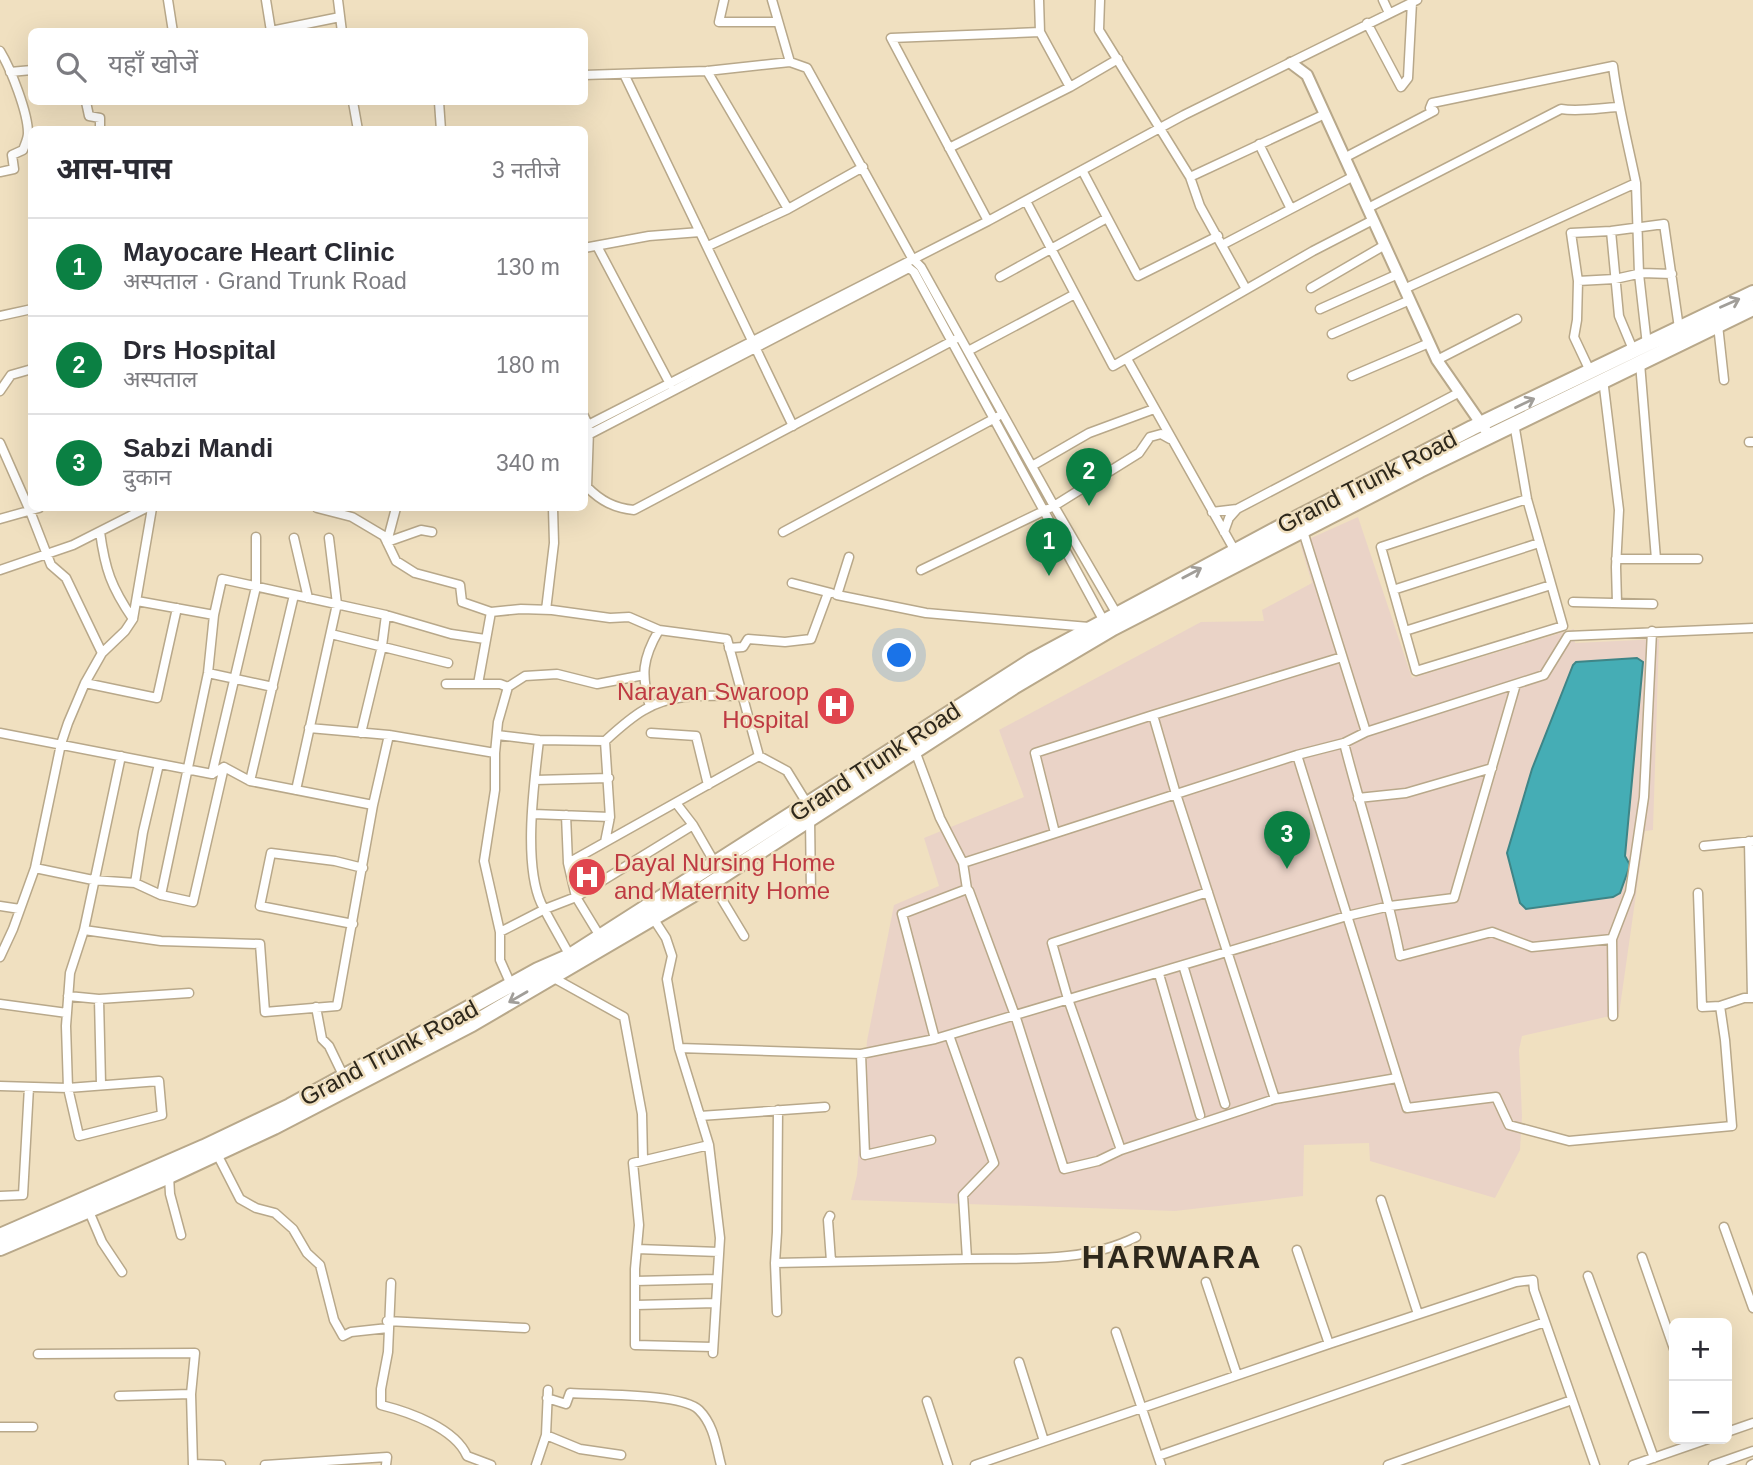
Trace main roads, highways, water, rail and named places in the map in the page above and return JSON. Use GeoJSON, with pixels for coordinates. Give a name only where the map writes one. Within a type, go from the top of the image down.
{"type":"FeatureCollection","features":[{"type":"Feature","properties":{"kind":"highway","name":"Grand Trunk Road"},"geometry":{"type":"LineString","coordinates":[[1486,429],[1514,423],[1603,379],[1679,328],[1753,293]]}},
{"type":"Feature","properties":{"kind":"highway","name":"Grand Trunk Road"},"geometry":{"type":"LineString","coordinates":[[0,1248],[274,1127],[472,1024],[712,883],[809,812],[912,745],[1031,661],[1486,429],[1590,371],[1718,325],[1753,308]]}},
{"type":"Feature","properties":{"kind":"highway","name":"Grand Trunk Road"},"geometry":{"type":"LineString","coordinates":[[1109,623],[1235,551],[1301,523]]}},
{"type":"Feature","properties":{"kind":"highway","name":"Grand Trunk Road"},"geometry":{"type":"LineString","coordinates":[[0,1236],[204,1147],[290,1106],[538,970],[570,956],[716,865],[809,812]]}},
{"type":"Feature","properties":{"kind":"water"},"geometry":{"type":"Polygon","coordinates":[[[1637,658],[1643,662],[1625,856],[1630,865],[1620,893],[1613,897],[1526,909],[1520,903],[1507,853],[1532,769],[1573,665],[1576,662],[1637,658]]]}},
{"type":"Feature","properties":{"kind":"place","name":"Drs Hospital"},"geometry":{"type":"Point","coordinates":[1089,506]}},
{"type":"Feature","properties":{"kind":"place","name":"Mayocare Heart Clinic"},"geometry":{"type":"Point","coordinates":[1049,576]}},
{"type":"Feature","properties":{"kind":"place","name":"Narayan Swaroop Hospital"},"geometry":{"type":"Point","coordinates":[836,706]}},
{"type":"Feature","properties":{"kind":"place","name":"Sabzi Mandi"},"geometry":{"type":"Point","coordinates":[1287,869]}},
{"type":"Feature","properties":{"kind":"place","name":"Dayal Nursing Home and Maternity Home"},"geometry":{"type":"Point","coordinates":[587,877]}},
{"type":"Feature","properties":{"kind":"district","name":"HARWARA"},"geometry":{"type":"Point","coordinates":[1172,1257]}}]}
